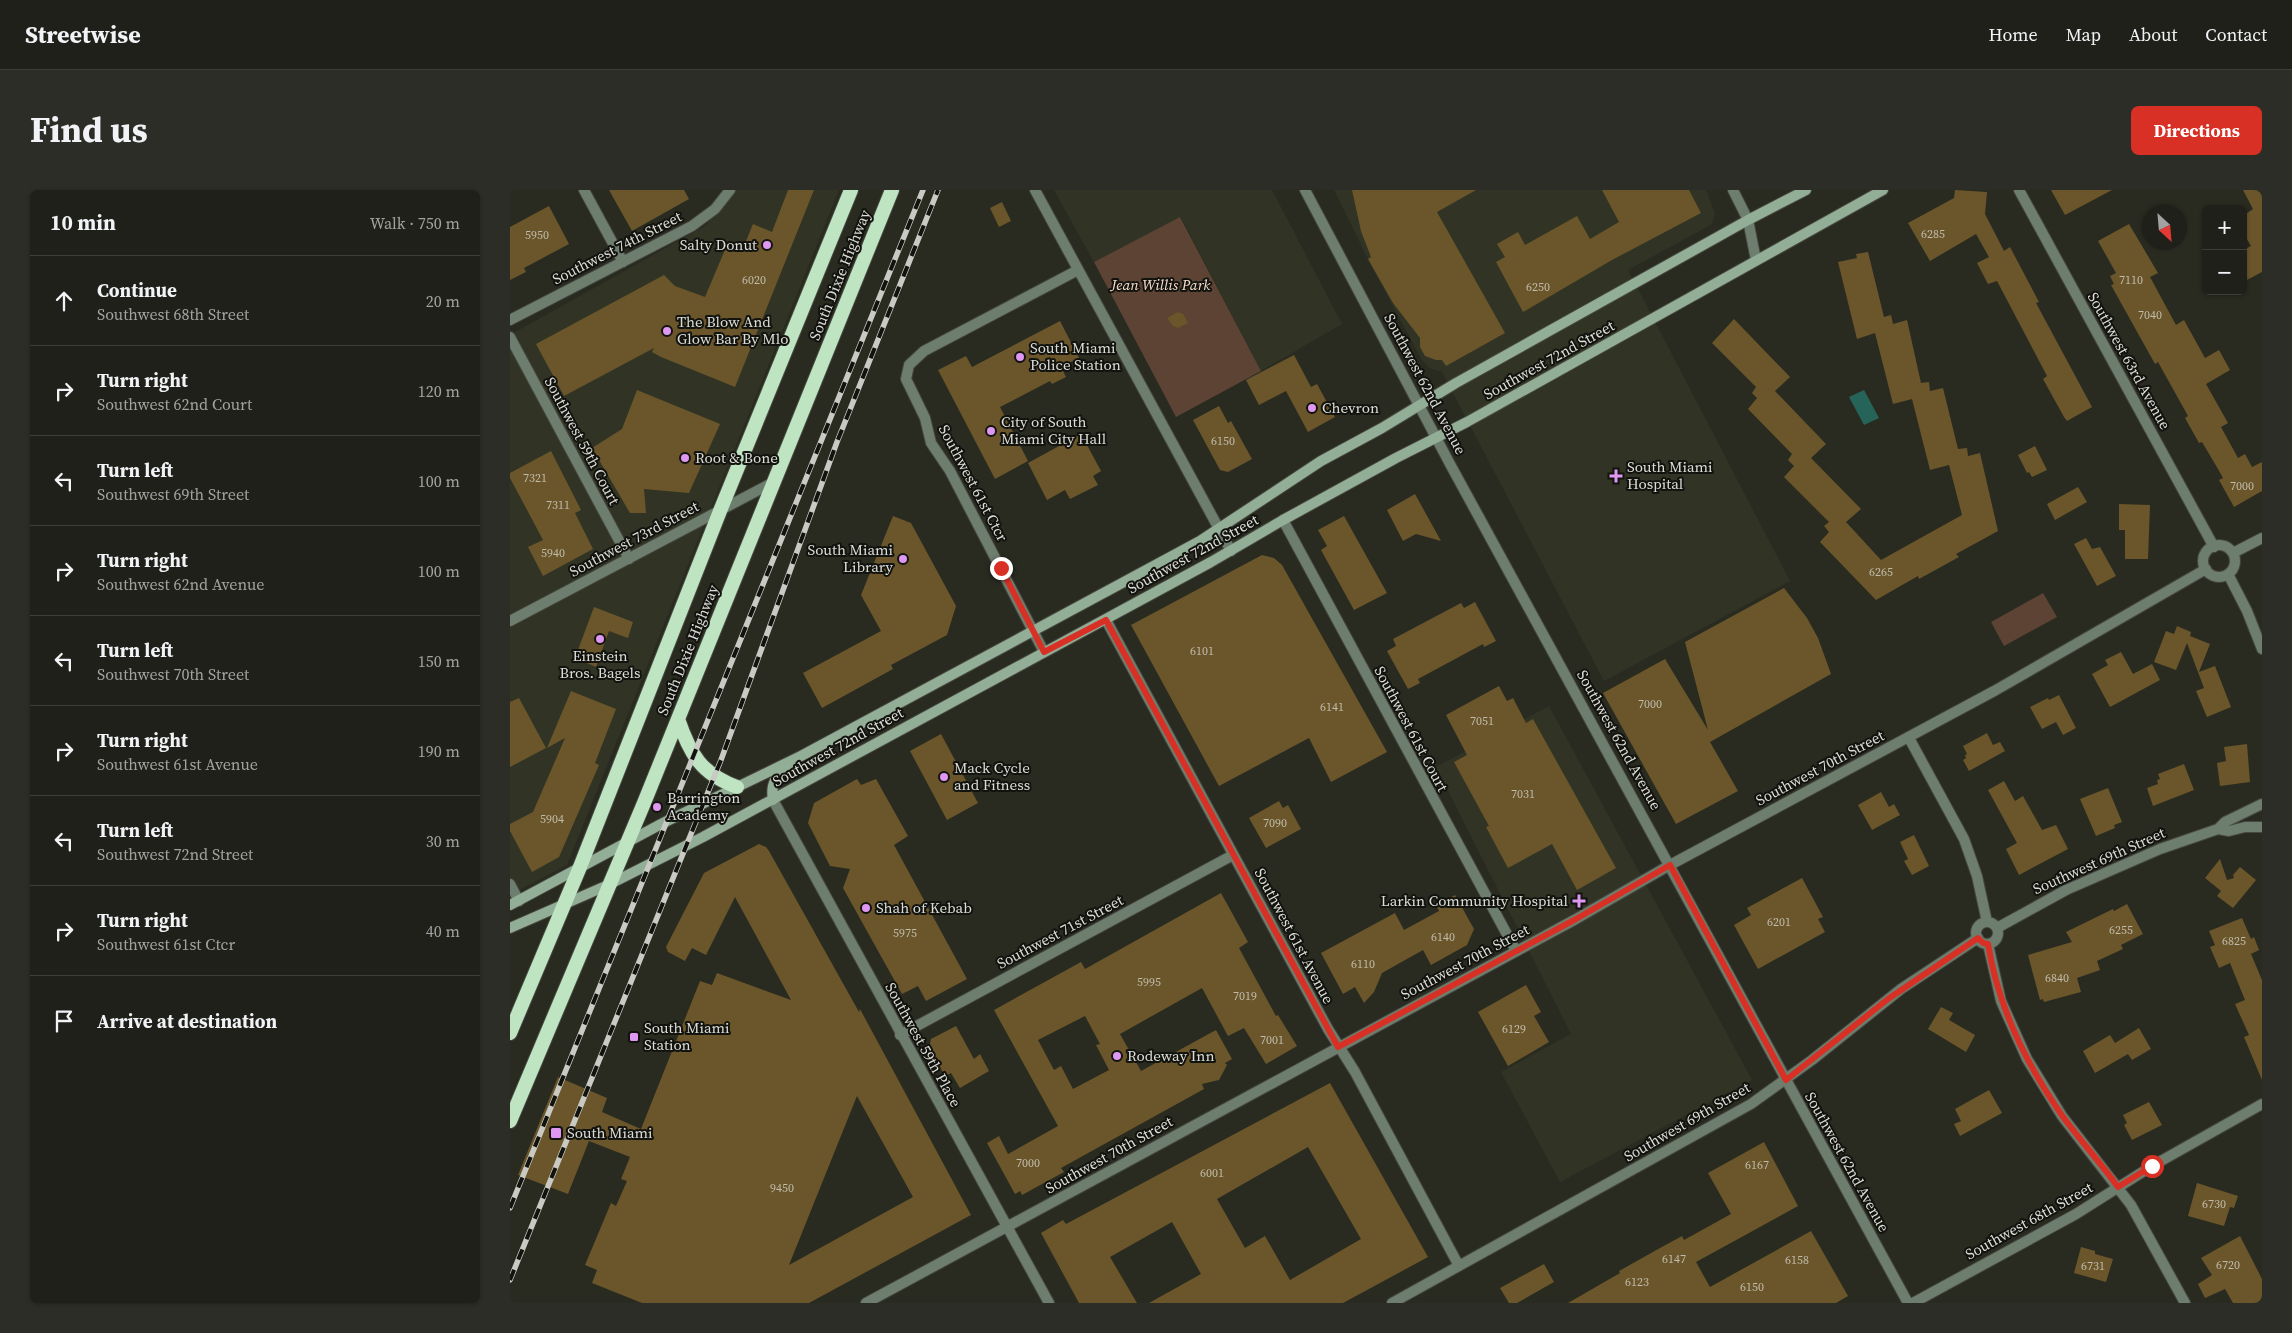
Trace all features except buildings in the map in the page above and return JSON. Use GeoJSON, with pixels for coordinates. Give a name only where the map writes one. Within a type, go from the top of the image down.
{"type":"FeatureCollection","features":[{"type":"Feature","properties":{"kind":"highway","name":"South Dixie Highway"},"geometry":{"type":"LineString","coordinates":[[510,1033],[580,867],[720,511],[851,190]]}},
{"type":"Feature","properties":{"kind":"highway","name":"South Dixie Highway"},"geometry":{"type":"LineString","coordinates":[[510,1121],[678,719],[892,190]]}},
{"type":"Feature","properties":{"kind":"highway"},"geometry":{"type":"LineString","coordinates":[[678,719],[695,758],[719,780],[737,787]]}},
{"type":"Feature","properties":{"kind":"main road","name":"Southwest 72nd Street"},"geometry":{"type":"LineString","coordinates":[[515,903],[663,823],[801,756],[1033,631],[1219,528],[1321,461],[1456,383],[1748,220],[1806,190]]}},
{"type":"Feature","properties":{"kind":"main road","name":"Southwest 72nd Street"},"geometry":{"type":"LineString","coordinates":[[510,928],[608,885],[773,800],[1106,620],[1231,551],[1282,520],[1437,438],[1883,190]]}},
{"type":"Feature","properties":{"kind":"main road"},"geometry":{"type":"LineString","coordinates":[[773,800],[771,788],[776,777],[801,756]]}},
{"type":"Feature","properties":{"kind":"street"},"geometry":{"type":"LineString","coordinates":[[584,190],[623,262]]}},
{"type":"Feature","properties":{"kind":"street","name":"Southwest 74th Street"},"geometry":{"type":"LineString","coordinates":[[510,320],[698,222],[714,209],[730,190]]}},
{"type":"Feature","properties":{"kind":"street"},"geometry":{"type":"LineString","coordinates":[[1035,190],[1231,551]]}},
{"type":"Feature","properties":{"kind":"street","name":"Southwest 62nd Avenue"},"geometry":{"type":"LineString","coordinates":[[1305,190],[1419,406],[1908,1303]]}},
{"type":"Feature","properties":{"kind":"street"},"geometry":{"type":"LineString","coordinates":[[1733,190],[1748,220],[1756,260]]}},
{"type":"Feature","properties":{"kind":"street","name":"Southwest 63rd Avenue"},"geometry":{"type":"LineString","coordinates":[[2018,190],[2214,546]]}},
{"type":"Feature","properties":{"kind":"street","name":"Southwest 61st Ctcr"},"geometry":{"type":"LineString","coordinates":[[1044,652],[950,471],[931,443],[925,418],[906,379],[912,361],[924,351],[1078,270]]}},
{"type":"Feature","properties":{"kind":"street","name":"Southwest 59th Court"},"geometry":{"type":"LineString","coordinates":[[510,337],[629,559]]}},
{"type":"Feature","properties":{"kind":"street","name":"Southwest 73rd Street"},"geometry":{"type":"LineString","coordinates":[[510,621],[772,483]]}},
{"type":"Feature","properties":{"kind":"street","name":"Southwest 61st Court"},"geometry":{"type":"LineString","coordinates":[[1282,520],[1516,951]]}},
{"type":"Feature","properties":{"kind":"street"},"geometry":{"type":"LineString","coordinates":[[2233,553],[2262,538]]}},
{"type":"Feature","properties":{"kind":"street"},"geometry":{"type":"LineString","coordinates":[[2214,546],[2226,547],[2233,553],[2235,563],[2228,574],[2218,577],[2206,568],[2205,554],[2214,546]]}},
{"type":"Feature","properties":{"kind":"street","name":"Southwest 70th Street"},"geometry":{"type":"LineString","coordinates":[[866,1303],[1008,1228],[1630,890],[1697,849],[1909,738],[1996,690],[2206,568]]}},
{"type":"Feature","properties":{"kind":"street"},"geometry":{"type":"LineString","coordinates":[[2228,574],[2247,611],[2262,649]]}},
{"type":"Feature","properties":{"kind":"street","name":"Southwest 61st Avenue"},"geometry":{"type":"LineString","coordinates":[[1106,620],[1459,1266]]}},
{"type":"Feature","properties":{"kind":"street"},"geometry":{"type":"LineString","coordinates":[[1909,738],[1964,838],[1977,876],[1987,922],[1997,928]]}},
{"type":"Feature","properties":{"kind":"street","name":"Southwest 59th Place"},"geometry":{"type":"LineString","coordinates":[[773,800],[900,1035],[1049,1303]]}},
{"type":"Feature","properties":{"kind":"street","name":"Southwest 69th Street"},"geometry":{"type":"LineString","coordinates":[[1988,944],[1996,938],[1997,928],[2032,907],[2101,874],[2160,849],[2218,829],[2225,822],[2262,804]]}},
{"type":"Feature","properties":{"kind":"street","name":"Southwest 69th Street"},"geometry":{"type":"LineString","coordinates":[[2218,829],[2229,831],[2245,827],[2262,827]]}},
{"type":"Feature","properties":{"kind":"street","name":"Southwest 71st Street"},"geometry":{"type":"LineString","coordinates":[[900,1035],[1233,855]]}},
{"type":"Feature","properties":{"kind":"street"},"geometry":{"type":"LineString","coordinates":[[510,884],[515,903]]}},
{"type":"Feature","properties":{"kind":"street","name":"Southwest 69th Street"},"geometry":{"type":"LineString","coordinates":[[1392,1303],[1751,1104],[1786,1080],[1894,994],[1978,938],[1978,928],[1987,922]]}},
{"type":"Feature","properties":{"kind":"street"},"geometry":{"type":"LineString","coordinates":[[1978,938],[1983,943],[1988,944],[2000,1001],[2027,1059],[2062,1116],[2131,1205],[2185,1303]]}},
{"type":"Feature","properties":{"kind":"street","name":"Southwest 68th Street"},"geometry":{"type":"LineString","coordinates":[[1913,1303],[2076,1214],[2118,1187],[2262,1104]]}},
{"type":"Feature","properties":{"kind":"shaded area"},"geometry":{"type":"Polygon","coordinates":[[[727,190],[839,190],[567,865],[510,895],[510,335],[707,225],[727,190]]]}},
{"type":"Feature","properties":{"kind":"shaded area"},"geometry":{"type":"Polygon","coordinates":[[[1054,190],[1272,190],[1342,324],[1261,371],[1181,217],[1094,262],[1054,190]]]}},
{"type":"Feature","properties":{"kind":"shaded area","name":"South Miami Hospital"},"geometry":{"type":"Polygon","coordinates":[[[1334,190],[1706,190],[1715,213],[1712,224],[1628,270],[1790,581],[1604,681],[1442,372],[1429,368],[1422,360],[1374,271],[1334,190]]]}},
{"type":"Feature","properties":{"kind":"shaded area","name":"Larkin Community Hospital"},"geometry":{"type":"Polygon","coordinates":[[[1549,706],[1752,1080],[1560,1182],[1501,1072],[1571,1034],[1436,767],[1549,706]]]}},
{"type":"Feature","properties":{"kind":"green space","name":"Jean Willis Park"},"geometry":{"type":"Polygon","coordinates":[[[1180,217],[1261,371],[1176,417],[1094,262],[1180,217]]]}},
{"type":"Feature","properties":{"kind":"green space"},"geometry":{"type":"Polygon","coordinates":[[[2043,593],[2057,617],[2004,646],[1991,622],[2043,593]]]}},
{"type":"Feature","properties":{"kind":"water"},"geometry":{"type":"Polygon","coordinates":[[[1864,390],[1879,418],[1864,425],[1849,397],[1864,390]]]}},
{"type":"Feature","properties":{"kind":"railway"},"geometry":{"type":"LineString","coordinates":[[510,1208],[923,190]]}},
{"type":"Feature","properties":{"kind":"railway"},"geometry":{"type":"LineString","coordinates":[[510,1280],[721,760],[837,442],[938,190]]}},
{"type":"Feature","properties":{"kind":"place","name":"Salty Donut"},"geometry":{"type":"Point","coordinates":[767,245]}},
{"type":"Feature","properties":{"kind":"place","name":"The Blow And Glow Bar By Mlo"},"geometry":{"type":"Point","coordinates":[667,331]}},
{"type":"Feature","properties":{"kind":"place","name":"South Miami Police Station"},"geometry":{"type":"Point","coordinates":[1020,357]}},
{"type":"Feature","properties":{"kind":"place","name":"Chevron"},"geometry":{"type":"Point","coordinates":[1312,408]}},
{"type":"Feature","properties":{"kind":"place","name":"City of South Miami City Hall"},"geometry":{"type":"Point","coordinates":[991,431]}},
{"type":"Feature","properties":{"kind":"place","name":"Root & Bone"},"geometry":{"type":"Point","coordinates":[685,458]}},
{"type":"Feature","properties":{"kind":"place","name":"South Miami Hospital"},"geometry":{"type":"Point","coordinates":[1616,476]}},
{"type":"Feature","properties":{"kind":"place","name":"South Miami Library"},"geometry":{"type":"Point","coordinates":[903,559]}},
{"type":"Feature","properties":{"kind":"place","name":"Einstein Bros. Bagels"},"geometry":{"type":"Point","coordinates":[600,639]}},
{"type":"Feature","properties":{"kind":"place","name":"Mack Cycle and Fitness"},"geometry":{"type":"Point","coordinates":[944,777]}},
{"type":"Feature","properties":{"kind":"place","name":"Barrington Academy"},"geometry":{"type":"Point","coordinates":[657,807]}},
{"type":"Feature","properties":{"kind":"place","name":"Larkin Community Hospital"},"geometry":{"type":"Point","coordinates":[1579,901]}},
{"type":"Feature","properties":{"kind":"place","name":"Shah of Kebab"},"geometry":{"type":"Point","coordinates":[866,908]}},
{"type":"Feature","properties":{"kind":"place","name":"South Miami Station"},"geometry":{"type":"Point","coordinates":[634,1037]}},
{"type":"Feature","properties":{"kind":"place","name":"Rodeway Inn"},"geometry":{"type":"Point","coordinates":[1117,1056]}},
{"type":"Feature","properties":{"kind":"place","name":"South Miami"},"geometry":{"type":"Point","coordinates":[556,1133]}},
{"type":"Feature","properties":{"kind":"route"},"geometry":{"type":"LineString","coordinates":[[1001,568],[1044,652],[1106,620],[1338,1047],[1576,919],[1670,865],[1786,1080],[1888,999],[1978,938],[1981,942],[1988,944],[2000,1001],[2018,1042],[2062,1116],[2118,1187],[2152,1166]]}}]}
